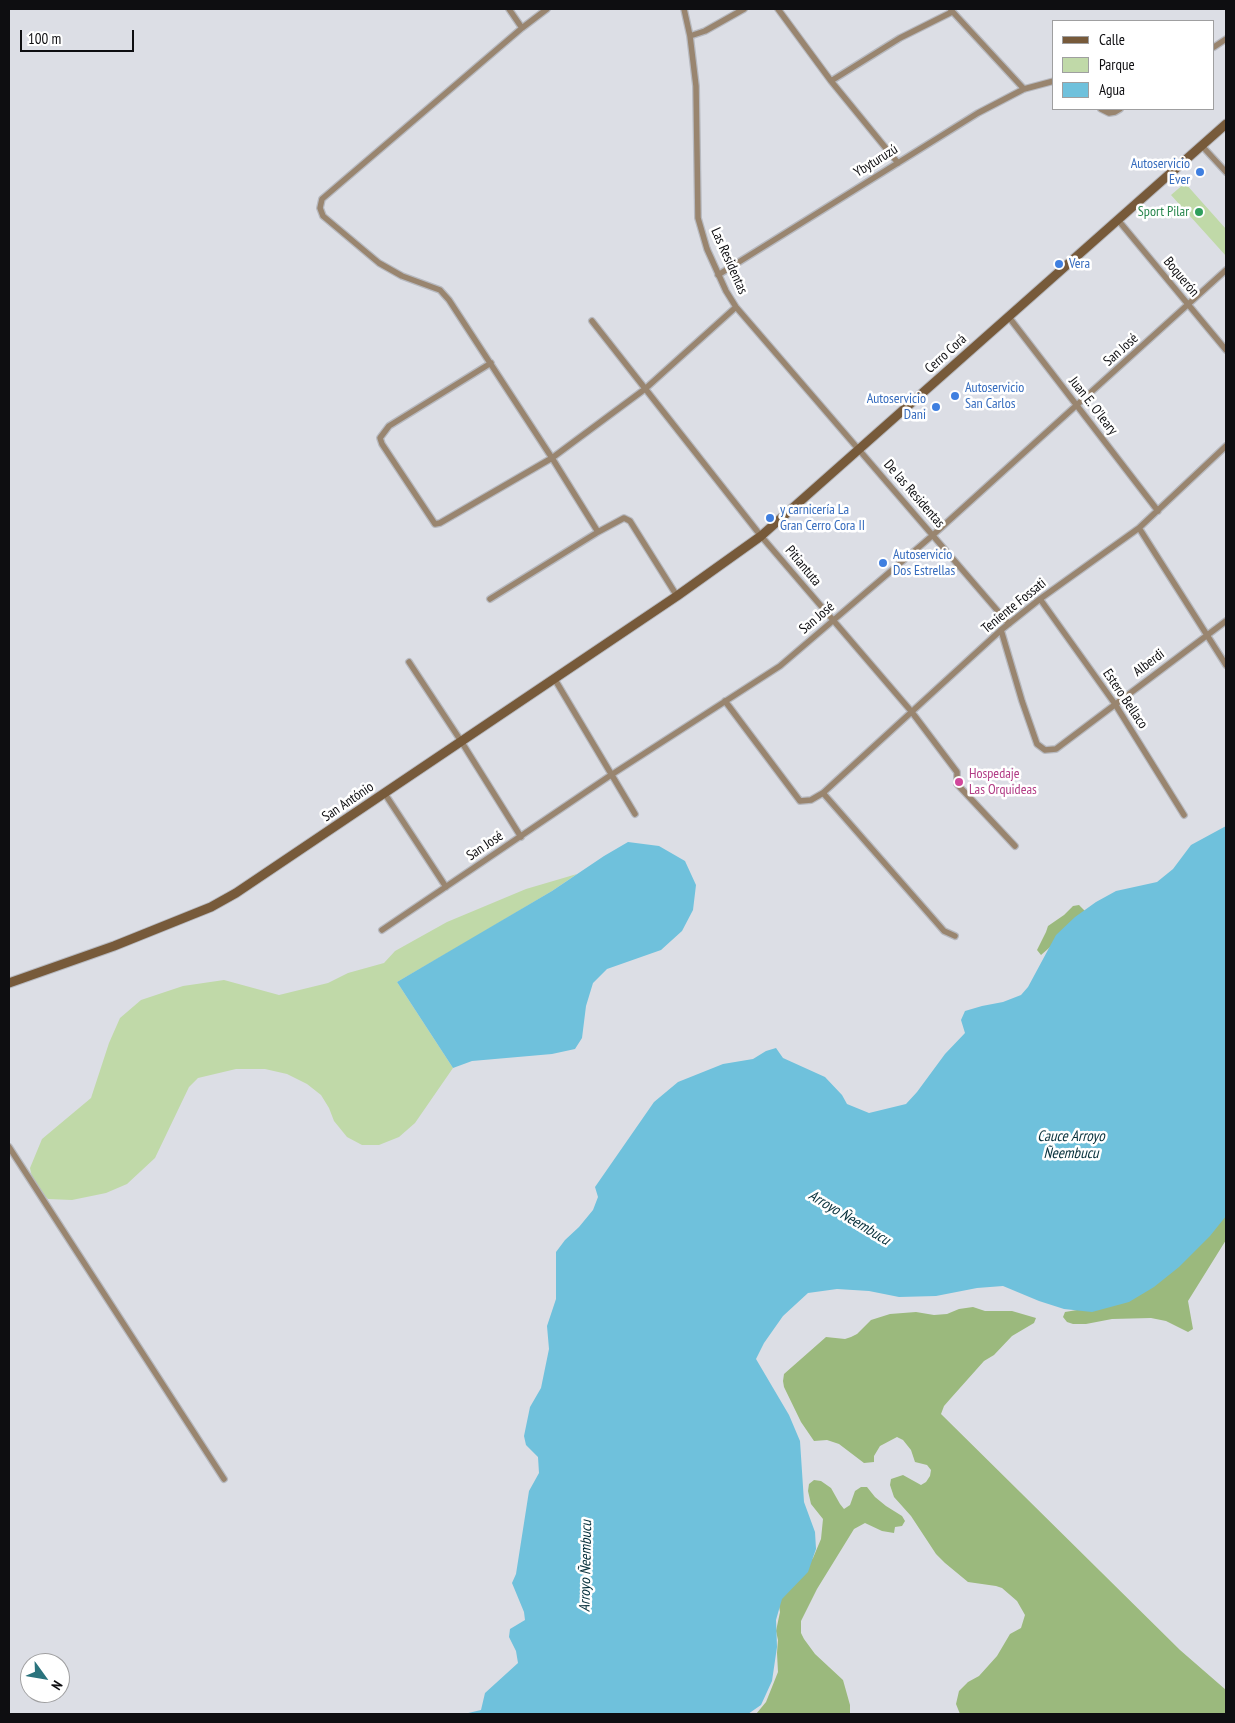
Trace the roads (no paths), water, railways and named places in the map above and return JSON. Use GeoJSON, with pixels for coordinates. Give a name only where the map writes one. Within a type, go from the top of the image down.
{"type":"FeatureCollection","features":[{"type":"Feature","properties":{"kind":"street"},"geometry":{"type":"LineString","coordinates":[[509,9],[522,28]]}},
{"type":"Feature","properties":{"kind":"street"},"geometry":{"type":"LineString","coordinates":[[547,9],[522,28],[322,199],[320,208],[323,216],[379,263],[402,276],[440,290],[450,300],[598,532]]}},
{"type":"Feature","properties":{"kind":"street","name":"Las Residentas"},"geometry":{"type":"LineString","coordinates":[[684,9],[690,36],[696,86],[698,218],[707,248],[718,274],[736,307],[859,450]]}},
{"type":"Feature","properties":{"kind":"street"},"geometry":{"type":"LineString","coordinates":[[690,36],[706,31],[744,9]]}},
{"type":"Feature","properties":{"kind":"street"},"geometry":{"type":"LineString","coordinates":[[778,9],[831,81],[898,163]]}},
{"type":"Feature","properties":{"kind":"street"},"geometry":{"type":"LineString","coordinates":[[831,81],[900,38],[951,10],[1024,89]]}},
{"type":"Feature","properties":{"kind":"street"},"geometry":{"type":"LineString","coordinates":[[1215,46],[1226,39]]}},
{"type":"Feature","properties":{"kind":"street","name":"Ybyturuzú"},"geometry":{"type":"LineString","coordinates":[[718,274],[978,113],[1024,89],[1052,82]]}},
{"type":"Feature","properties":{"kind":"street"},"geometry":{"type":"LineString","coordinates":[[1103,110],[1109,113],[1118,110]]}},
{"type":"Feature","properties":{"kind":"street","name":"Cerro Corá"},"geometry":{"type":"LineString","coordinates":[[677,596],[761,536],[1226,124]]}},
{"type":"Feature","properties":{"kind":"street"},"geometry":{"type":"LineString","coordinates":[[1202,146],[1226,172]]}},
{"type":"Feature","properties":{"kind":"street","name":"Boquerón"},"geometry":{"type":"LineString","coordinates":[[1118,220],[1226,350]]}},
{"type":"Feature","properties":{"kind":"street","name":"San José"},"geometry":{"type":"LineString","coordinates":[[382,930],[611,775],[780,666],[933,535],[1226,270]]}},
{"type":"Feature","properties":{"kind":"street"},"geometry":{"type":"LineString","coordinates":[[491,363],[389,426],[380,438],[382,444],[435,524],[440,523],[552,458],[645,388],[736,307]]}},
{"type":"Feature","properties":{"kind":"street","name":"Juan E. O'leary"},"geometry":{"type":"LineString","coordinates":[[1008,316],[1158,511]]}},
{"type":"Feature","properties":{"kind":"street","name":"Pitiantuta"},"geometry":{"type":"LineString","coordinates":[[592,321],[761,536],[911,711],[957,772],[957,784],[1015,846]]}},
{"type":"Feature","properties":{"kind":"street","name":"Teniente Fossati"},"geometry":{"type":"LineString","coordinates":[[823,793],[1001,630],[1040,599],[1139,528],[1226,446]]}},
{"type":"Feature","properties":{"kind":"street","name":"De las Residentas"},"geometry":{"type":"LineString","coordinates":[[859,450],[1009,624]]}},
{"type":"Feature","properties":{"kind":"street"},"geometry":{"type":"LineString","coordinates":[[490,599],[624,518],[630,521],[677,596]]}},
{"type":"Feature","properties":{"kind":"street"},"geometry":{"type":"LineString","coordinates":[[1139,528],[1226,665]]}},
{"type":"Feature","properties":{"kind":"street","name":"San António"},"geometry":{"type":"LineString","coordinates":[[9,983],[114,946],[211,906],[236,893],[677,596]]}},
{"type":"Feature","properties":{"kind":"street","name":"Estero Bellaco"},"geometry":{"type":"LineString","coordinates":[[1040,599],[1115,704],[1184,815]]}},
{"type":"Feature","properties":{"kind":"street","name":"Alberdi"},"geometry":{"type":"LineString","coordinates":[[1001,630],[1022,702],[1037,744],[1045,750],[1056,749],[1226,621]]}},
{"type":"Feature","properties":{"kind":"street"},"geometry":{"type":"LineString","coordinates":[[409,662],[521,837]]}},
{"type":"Feature","properties":{"kind":"street"},"geometry":{"type":"LineString","coordinates":[[554,678],[635,814]]}},
{"type":"Feature","properties":{"kind":"street"},"geometry":{"type":"LineString","coordinates":[[725,701],[800,801],[811,800],[823,793],[944,931],[955,936]]}},
{"type":"Feature","properties":{"kind":"street"},"geometry":{"type":"LineString","coordinates":[[385,794],[446,887]]}},
{"type":"Feature","properties":{"kind":"street"},"geometry":{"type":"LineString","coordinates":[[9,1147],[224,1479]]}},
{"type":"Feature","properties":{"kind":"water","name":"Cauce Arroyo Ñeembucu"},"geometry":{"type":"Polygon","coordinates":[[[1226,826],[1226,1216],[1210,1236],[1179,1267],[1154,1287],[1129,1302],[1092,1312],[1064,1309],[1003,1286],[977,1288],[936,1296],[899,1297],[869,1291],[837,1289],[808,1293],[783,1316],[764,1343],[756,1359],[789,1415],[800,1441],[804,1502],[815,1532],[816,1549],[808,1572],[782,1599],[776,1620],[777,1647],[772,1681],[761,1705],[748,1714],[464,1714],[481,1710],[485,1693],[518,1663],[516,1651],[509,1637],[510,1629],[525,1620],[524,1612],[512,1583],[516,1574],[529,1491],[539,1473],[538,1457],[526,1445],[524,1436],[530,1407],[541,1388],[549,1349],[547,1326],[556,1299],[556,1252],[593,1210],[598,1197],[595,1187],[654,1102],[678,1082],[723,1064],[753,1059],[766,1051],[776,1048],[783,1058],[825,1077],[842,1095],[847,1104],[869,1113],[906,1104],[945,1054],[965,1033],[961,1020],[965,1011],[1003,1002],[1021,995],[1028,987],[1056,935],[1075,917],[1116,891],[1157,882],[1173,869],[1191,845],[1226,826]]]}},
{"type":"Feature","properties":{"kind":"water"},"geometry":{"type":"Polygon","coordinates":[[[628,842],[659,846],[685,861],[696,885],[693,910],[682,931],[661,950],[607,969],[593,983],[586,1006],[582,1038],[575,1049],[552,1054],[472,1061],[453,1068],[397,982],[552,891],[628,842]]]}},
{"type":"Feature","properties":{"kind":"place","name":"Autoservicio Ever"},"geometry":{"type":"Point","coordinates":[1200,172]}},
{"type":"Feature","properties":{"kind":"place","name":"Sport Pilar"},"geometry":{"type":"Point","coordinates":[1199,212]}},
{"type":"Feature","properties":{"kind":"place","name":"Vera"},"geometry":{"type":"Point","coordinates":[1059,264]}},
{"type":"Feature","properties":{"kind":"place","name":"Autoservicio San Carlos"},"geometry":{"type":"Point","coordinates":[955,396]}},
{"type":"Feature","properties":{"kind":"place","name":"Autoservicio Dani"},"geometry":{"type":"Point","coordinates":[936,407]}},
{"type":"Feature","properties":{"kind":"place","name":"y carnicería La Gran Cerro Cora II"},"geometry":{"type":"Point","coordinates":[770,518]}},
{"type":"Feature","properties":{"kind":"place","name":"Autoservicio Dos Estrellas"},"geometry":{"type":"Point","coordinates":[883,563]}},
{"type":"Feature","properties":{"kind":"place","name":"Hospedaje Las Orquideas"},"geometry":{"type":"Point","coordinates":[959,782]}},
{"type":"Feature","properties":{"kind":"water label","name":"Arroyo Ñeembucu"},"geometry":{"type":"Point","coordinates":[849,1218]}},
{"type":"Feature","properties":{"kind":"water label","name":"Arroyo Ñeembucu"},"geometry":{"type":"Point","coordinates":[586,1566]}}]}
